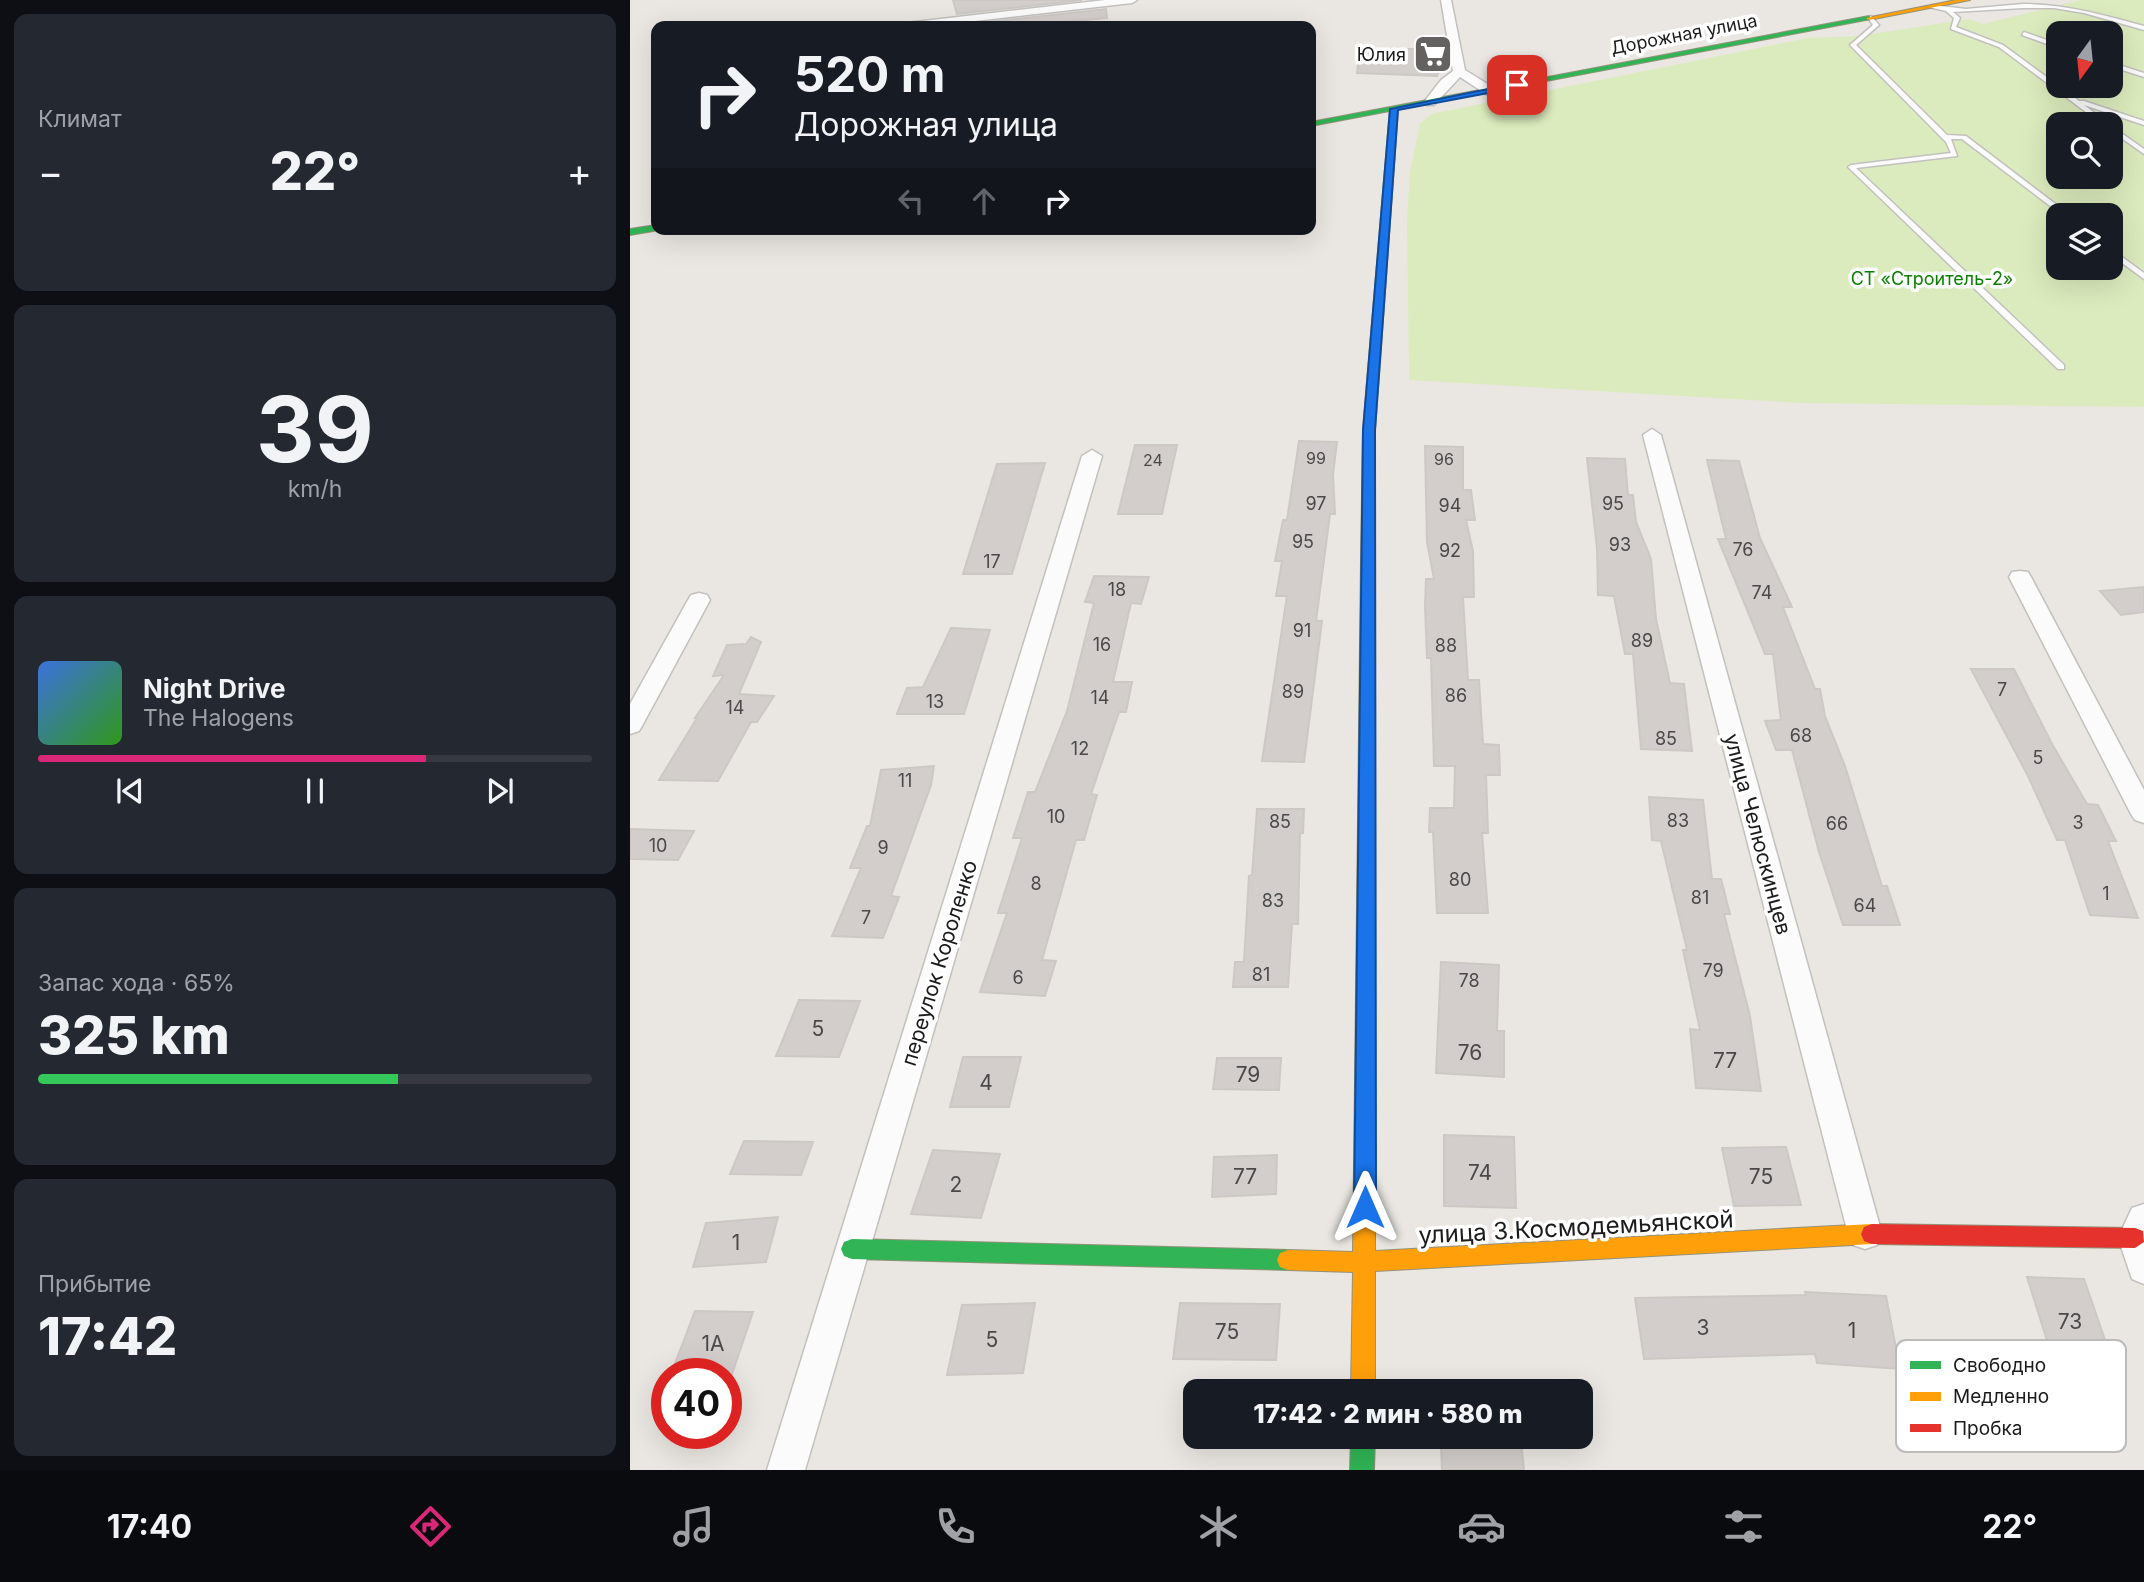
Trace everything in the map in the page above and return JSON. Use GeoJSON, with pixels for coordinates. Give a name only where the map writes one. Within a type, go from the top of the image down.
{"type":"FeatureCollection","features":[{"type":"Feature","properties":{"kind":"street"},"geometry":{"type":"LineString","coordinates":[[949,21],[1132,0]]}},
{"type":"Feature","properties":{"kind":"street"},"geometry":{"type":"LineString","coordinates":[[1446,0],[1459,72],[1490,90]]}},
{"type":"Feature","properties":{"kind":"street","name":"Дорожная улица"},"geometry":{"type":"LineString","coordinates":[[1316,123],[1967,0]]}},
{"type":"Feature","properties":{"kind":"street"},"geometry":{"type":"LineString","coordinates":[[1430,102],[1445,83],[1459,72]]}},
{"type":"Feature","properties":{"kind":"street"},"geometry":{"type":"LineString","coordinates":[[1363,1379],[1369,430],[1394,109]]}},
{"type":"Feature","properties":{"kind":"street"},"geometry":{"type":"LineString","coordinates":[[630,232],[651,229]]}},
{"type":"Feature","properties":{"kind":"street","name":"улица Челюскинцев"},"geometry":{"type":"LineString","coordinates":[[1651,435],[1865,1234]]}},
{"type":"Feature","properties":{"kind":"street","name":"переулок Короленко"},"geometry":{"type":"LineString","coordinates":[[786,1470],[1092,456]]}},
{"type":"Feature","properties":{"kind":"street"},"geometry":{"type":"LineString","coordinates":[[2020,578],[2144,814]]}},
{"type":"Feature","properties":{"kind":"street"},"geometry":{"type":"LineString","coordinates":[[630,726],[699,600]]}},
{"type":"Feature","properties":{"kind":"street","name":"улица З.Космодемьянской"},"geometry":{"type":"LineString","coordinates":[[852,1249],[1364,1262],[1865,1234],[2141,1242]]}},
{"type":"Feature","properties":{"kind":"street"},"geometry":{"type":"LineString","coordinates":[[1362,1470],[1363,1449]]}},
{"type":"Feature","properties":{"kind":"lane"},"geometry":{"type":"LineString","coordinates":[[1932,7],[1949,11],[2057,6],[2096,13],[2144,28]]}},
{"type":"Feature","properties":{"kind":"lane"},"geometry":{"type":"LineString","coordinates":[[1949,11],[1957,18],[1953,28],[2001,46],[2046,80]]}},
{"type":"Feature","properties":{"kind":"lane"},"geometry":{"type":"LineString","coordinates":[[1871,18],[1876,25],[1853,45],[1945,136],[1955,155],[1851,167],[2060,367]]}},
{"type":"Feature","properties":{"kind":"lane"},"geometry":{"type":"LineString","coordinates":[[2024,34],[2046,42]]}},
{"type":"Feature","properties":{"kind":"lane"},"geometry":{"type":"LineString","coordinates":[[2123,68],[2144,75]]}},
{"type":"Feature","properties":{"kind":"lane"},"geometry":{"type":"LineString","coordinates":[[2070,98],[2144,124]]}},
{"type":"Feature","properties":{"kind":"lane"},"geometry":{"type":"LineString","coordinates":[[2070,98],[2089,112]]}},
{"type":"Feature","properties":{"kind":"lane"},"geometry":{"type":"LineString","coordinates":[[1945,136],[1964,137],[2050,203]]}},
{"type":"Feature","properties":{"kind":"lane"},"geometry":{"type":"LineString","coordinates":[[2123,137],[2144,152]]}},
{"type":"Feature","properties":{"kind":"lane"},"geometry":{"type":"LineString","coordinates":[[2123,260],[2144,277]]}},
{"type":"Feature","properties":{"kind":"green space","name":"СТ «Строитель-2»"},"geometry":{"type":"Polygon","coordinates":[[[2081,0],[2144,0],[2144,407],[1801,403],[1409,380],[1407,215],[1410,172],[1420,124],[1431,114],[1808,38],[1858,36],[1969,19],[1983,24],[2081,0]]]}},
{"type":"Feature","properties":{"kind":"building"},"geometry":{"type":"Polygon","coordinates":[[[953,0],[1082,0],[957,14],[953,0]]]}},
{"type":"Feature","properties":{"kind":"building"},"geometry":{"type":"Polygon","coordinates":[[[1106,9],[1107,18],[1074,21],[997,21],[1106,9]]]}},
{"type":"Feature","properties":{"kind":"building"},"geometry":{"type":"Polygon","coordinates":[[[1360,49],[1447,50],[1437,76],[1357,73],[1360,49]]]}},
{"type":"Feature","properties":{"kind":"building"},"geometry":{"type":"Polygon","coordinates":[[[1299,441],[1337,442],[1333,475],[1335,514],[1330,514],[1316,621],[1322,621],[1304,762],[1262,761],[1287,596],[1276,596],[1282,561],[1275,561],[1283,520],[1287,520],[1299,441]]]}},
{"type":"Feature","properties":{"kind":"building"},"geometry":{"type":"Polygon","coordinates":[[[1135,445],[1177,445],[1162,514],[1118,514],[1135,445]]]}},
{"type":"Feature","properties":{"kind":"building"},"geometry":{"type":"Polygon","coordinates":[[[1425,446],[1463,447],[1463,490],[1471,490],[1475,520],[1466,520],[1473,551],[1474,597],[1463,597],[1468,680],[1479,680],[1483,744],[1499,745],[1500,775],[1486,775],[1488,833],[1482,833],[1488,913],[1437,913],[1433,832],[1429,832],[1430,808],[1454,808],[1455,766],[1434,766],[1431,658],[1427,658],[1425,606],[1426,579],[1434,579],[1427,542],[1425,446]]]}},
{"type":"Feature","properties":{"kind":"building"},"geometry":{"type":"Polygon","coordinates":[[[1587,458],[1625,459],[1628,495],[1633,495],[1636,522],[1651,559],[1656,619],[1670,683],[1684,684],[1692,751],[1641,749],[1633,654],[1625,654],[1614,596],[1598,595],[1597,549],[1587,458]]]}},
{"type":"Feature","properties":{"kind":"building"},"geometry":{"type":"Polygon","coordinates":[[[1707,460],[1739,461],[1760,538],[1792,607],[1783,607],[1815,689],[1820,689],[1825,716],[1845,766],[1882,886],[1887,886],[1900,925],[1843,925],[1819,852],[1792,750],[1776,750],[1765,721],[1781,720],[1773,654],[1765,654],[1718,539],[1726,539],[1707,460]]]}},
{"type":"Feature","properties":{"kind":"building"},"geometry":{"type":"Polygon","coordinates":[[[1045,463],[1012,574],[963,574],[997,464],[1045,463]]]}},
{"type":"Feature","properties":{"kind":"building"},"geometry":{"type":"Polygon","coordinates":[[[1094,576],[1149,577],[1141,604],[1131,603],[1113,682],[1132,682],[1126,712],[1119,712],[1091,794],[1097,795],[1084,840],[1076,840],[1042,960],[1056,961],[1045,996],[980,992],[1007,913],[998,913],[1022,838],[1013,838],[1028,792],[1035,792],[1067,711],[1094,603],[1085,602],[1094,576]]]}},
{"type":"Feature","properties":{"kind":"building"},"geometry":{"type":"Polygon","coordinates":[[[2144,587],[2144,612],[2121,615],[2100,591],[2144,587]]]}},
{"type":"Feature","properties":{"kind":"building"},"geometry":{"type":"Polygon","coordinates":[[[951,628],[990,630],[964,714],[897,714],[907,688],[923,687],[951,628]]]}},
{"type":"Feature","properties":{"kind":"building"},"geometry":{"type":"Polygon","coordinates":[[[751,637],[761,642],[739,694],[774,696],[757,722],[751,722],[718,781],[659,780],[724,675],[713,676],[727,645],[746,644],[751,637]]]}},
{"type":"Feature","properties":{"kind":"building"},"geometry":{"type":"Polygon","coordinates":[[[1971,669],[2014,669],[2052,744],[2087,804],[2098,805],[2116,841],[2108,841],[2138,918],[2090,915],[2065,840],[2057,840],[2028,776],[1971,669]]]}},
{"type":"Feature","properties":{"kind":"building"},"geometry":{"type":"Polygon","coordinates":[[[934,766],[931,785],[891,896],[899,897],[883,938],[832,936],[861,868],[850,868],[867,826],[870,826],[881,770],[934,766]]]}},
{"type":"Feature","properties":{"kind":"building"},"geometry":{"type":"Polygon","coordinates":[[[1649,797],[1703,800],[1712,879],[1721,879],[1730,914],[1724,914],[1750,1016],[1761,1091],[1696,1088],[1690,1029],[1700,1030],[1683,950],[1687,950],[1661,841],[1652,840],[1649,797]]]}},
{"type":"Feature","properties":{"kind":"building"},"geometry":{"type":"Polygon","coordinates":[[[1257,809],[1304,809],[1303,833],[1300,833],[1298,924],[1292,924],[1288,987],[1233,987],[1235,962],[1244,962],[1249,876],[1252,875],[1257,809]]]}},
{"type":"Feature","properties":{"kind":"building"},"geometry":{"type":"Polygon","coordinates":[[[630,829],[694,831],[678,860],[630,859],[630,829]]]}},
{"type":"Feature","properties":{"kind":"building"},"geometry":{"type":"Polygon","coordinates":[[[1441,962],[1499,965],[1497,1031],[1504,1031],[1504,1077],[1436,1073],[1441,962]]]}},
{"type":"Feature","properties":{"kind":"building"},"geometry":{"type":"Polygon","coordinates":[[[799,1000],[860,1001],[839,1057],[776,1056],[799,1000]]]}},
{"type":"Feature","properties":{"kind":"building"},"geometry":{"type":"Polygon","coordinates":[[[963,1057],[1021,1057],[1009,1107],[950,1107],[963,1057]]]}},
{"type":"Feature","properties":{"kind":"building"},"geometry":{"type":"Polygon","coordinates":[[[1217,1058],[1281,1058],[1279,1090],[1213,1089],[1217,1058]]]}},
{"type":"Feature","properties":{"kind":"building"},"geometry":{"type":"Polygon","coordinates":[[[1444,1135],[1514,1137],[1516,1208],[1444,1206],[1444,1135]]]}},
{"type":"Feature","properties":{"kind":"building"},"geometry":{"type":"Polygon","coordinates":[[[744,1141],[813,1142],[801,1175],[730,1174],[744,1141]]]}},
{"type":"Feature","properties":{"kind":"building"},"geometry":{"type":"Polygon","coordinates":[[[1786,1147],[1801,1205],[1734,1206],[1722,1148],[1786,1147]]]}},
{"type":"Feature","properties":{"kind":"building"},"geometry":{"type":"Polygon","coordinates":[[[933,1150],[1000,1154],[981,1218],[911,1214],[933,1150]]]}},
{"type":"Feature","properties":{"kind":"building"},"geometry":{"type":"Polygon","coordinates":[[[1277,1155],[1276,1194],[1212,1197],[1214,1157],[1277,1155]]]}},
{"type":"Feature","properties":{"kind":"building"},"geometry":{"type":"Polygon","coordinates":[[[778,1217],[766,1262],[693,1267],[706,1223],[778,1217]]]}},
{"type":"Feature","properties":{"kind":"building"},"geometry":{"type":"Polygon","coordinates":[[[2027,1277],[2084,1279],[2105,1340],[2047,1340],[2027,1277]]]}},
{"type":"Feature","properties":{"kind":"building"},"geometry":{"type":"Polygon","coordinates":[[[1805,1292],[1886,1296],[1896,1348],[1896,1369],[1817,1363],[1815,1354],[1644,1359],[1635,1298],[1806,1295],[1805,1292]]]}},
{"type":"Feature","properties":{"kind":"building"},"geometry":{"type":"Polygon","coordinates":[[[1035,1303],[1023,1373],[947,1375],[962,1305],[1035,1303]]]}},
{"type":"Feature","properties":{"kind":"building"},"geometry":{"type":"Polygon","coordinates":[[[1180,1303],[1280,1304],[1276,1360],[1173,1359],[1180,1303]]]}},
{"type":"Feature","properties":{"kind":"building"},"geometry":{"type":"Polygon","coordinates":[[[695,1311],[753,1312],[737,1358],[677,1358],[695,1311]]]}},
{"type":"Feature","properties":{"kind":"building"},"geometry":{"type":"Polygon","coordinates":[[[1441,1449],[1522,1449],[1524,1470],[1442,1470],[1441,1449]]]}},
{"type":"Feature","properties":{"kind":"traffic: fast"},"geometry":{"type":"LineString","coordinates":[[1316,123],[1869,18]]}},
{"type":"Feature","properties":{"kind":"traffic: fast"},"geometry":{"type":"LineString","coordinates":[[630,232],[651,229]]}},
{"type":"Feature","properties":{"kind":"traffic: fast"},"geometry":{"type":"LineString","coordinates":[[1365,1081],[1368,560]]}},
{"type":"Feature","properties":{"kind":"traffic: fast"},"geometry":{"type":"LineString","coordinates":[[852,1249],[1288,1260]]}},
{"type":"Feature","properties":{"kind":"traffic: fast"},"geometry":{"type":"LineString","coordinates":[[1362,1470],[1363,1449]]}},
{"type":"Feature","properties":{"kind":"traffic: slow"},"geometry":{"type":"LineString","coordinates":[[1869,18],[1967,0]]}},
{"type":"Feature","properties":{"kind":"traffic: slow"},"geometry":{"type":"LineString","coordinates":[[1368,560],[1369,430],[1394,109]]}},
{"type":"Feature","properties":{"kind":"traffic: slow"},"geometry":{"type":"LineString","coordinates":[[1363,1379],[1365,1081]]}},
{"type":"Feature","properties":{"kind":"traffic: slow"},"geometry":{"type":"LineString","coordinates":[[1288,1260],[1364,1262],[1872,1234]]}},
{"type":"Feature","properties":{"kind":"traffic: jam"},"geometry":{"type":"LineString","coordinates":[[1872,1234],[2135,1238]]}},
{"type":"Feature","properties":{"kind":"place","name":"Юлия"},"geometry":{"type":"Point","coordinates":[1433,54]}},
{"type":"Feature","properties":{"kind":"route"},"geometry":{"type":"LineString","coordinates":[[1365,1207],[1369,430],[1394,109],[1517,85]]}}]}
